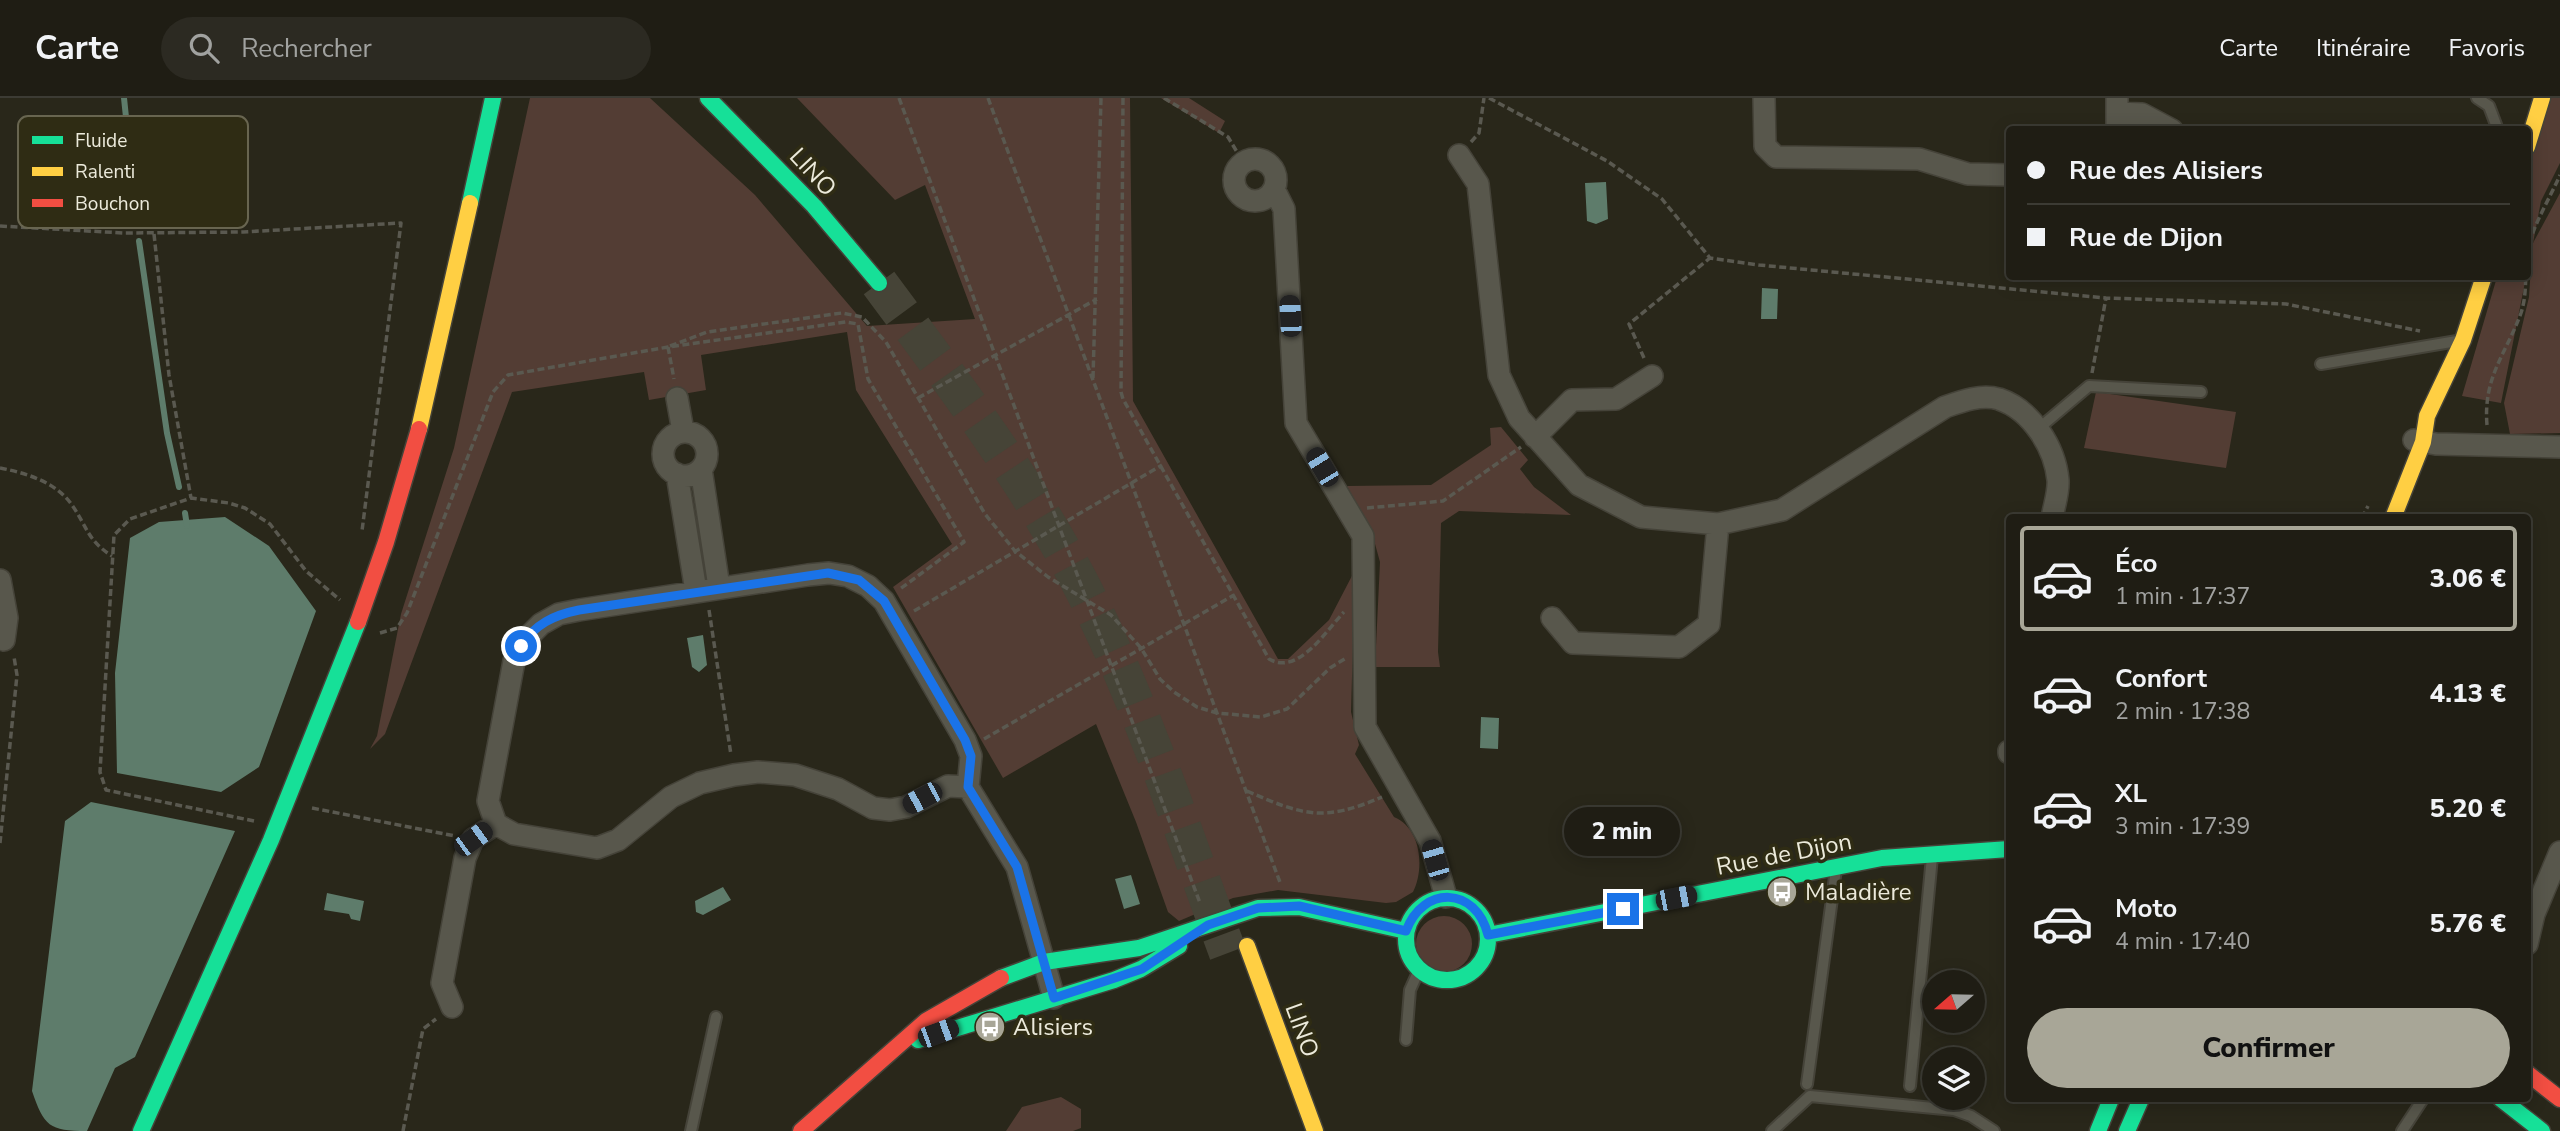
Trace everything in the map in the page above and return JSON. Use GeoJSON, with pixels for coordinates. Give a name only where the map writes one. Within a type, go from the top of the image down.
{"type":"FeatureCollection","features":[{"type":"Feature","properties":{"kind":"main road"},"geometry":{"type":"LineString","coordinates":[[141,1131],[286,803],[359,618],[387,538],[420,418],[493,98]]}},
{"type":"Feature","properties":{"kind":"main road","name":"LINO"},"geometry":{"type":"LineString","coordinates":[[708,98],[814,206],[879,283]]}},
{"type":"Feature","properties":{"kind":"main road"},"geometry":{"type":"LineString","coordinates":[[2531,134],[2540,105]]}},
{"type":"Feature","properties":{"kind":"main road"},"geometry":{"type":"LineString","coordinates":[[2394,514],[2417,440],[2463,340],[2483,280]]}},
{"type":"Feature","properties":{"kind":"main road"},"geometry":{"type":"LineString","coordinates":[[2393,475],[2417,440]]}},
{"type":"Feature","properties":{"kind":"main road","name":"Rue de Dijon"},"geometry":{"type":"LineString","coordinates":[[1488,935],[1882,858],[2006,849]]}},
{"type":"Feature","properties":{"kind":"main road"},"geometry":{"type":"LineString","coordinates":[[1446,897],[1470,904],[1479,912],[1488,935],[1481,962],[1472,972],[1445,980],[1419,970],[1410,959],[1406,931],[1420,907],[1432,900],[1446,897]]}},
{"type":"Feature","properties":{"kind":"main road"},"geometry":{"type":"LineString","coordinates":[[801,1131],[926,1021],[970,993],[1044,962],[1139,947],[1258,908],[1289,906],[1331,912],[1406,931]]}},
{"type":"Feature","properties":{"kind":"main road"},"geometry":{"type":"LineString","coordinates":[[898,1047],[1142,969],[1208,925]]}},
{"type":"Feature","properties":{"kind":"main road","name":"LINO"},"geometry":{"type":"LineString","coordinates":[[1247,946],[1315,1131]]}},
{"type":"Feature","properties":{"kind":"main road"},"geometry":{"type":"LineString","coordinates":[[2531,1076],[2560,1099]]}},
{"type":"Feature","properties":{"kind":"main road"},"geometry":{"type":"LineString","coordinates":[[2098,1131],[2110,1102]]}},
{"type":"Feature","properties":{"kind":"main road"},"geometry":{"type":"LineString","coordinates":[[2126,1131],[2140,1102]]}},
{"type":"Feature","properties":{"kind":"main road"},"geometry":{"type":"LineString","coordinates":[[2505,1102],[2542,1131]]}},
{"type":"Feature","properties":{"kind":"street"},"geometry":{"type":"LineString","coordinates":[[1764,98],[1764,139],[1770,154],[1782,158],[1919,159],[1968,174],[2006,175]]}},
{"type":"Feature","properties":{"kind":"street"},"geometry":{"type":"LineString","coordinates":[[2117,114],[2142,114],[2164,126]]}},
{"type":"Feature","properties":{"kind":"street"},"geometry":{"type":"LineString","coordinates":[[1459,155],[1478,184],[1499,375],[1519,418],[1579,485],[1641,517],[1718,524],[1782,510],[1945,407],[1969,398],[1998,399],[2018,409],[2038,429],[2053,453],[2058,483],[2053,514]]}},
{"type":"Feature","properties":{"kind":"street"},"geometry":{"type":"LineString","coordinates":[[1274,189],[1257,201],[1244,198],[1234,180],[1243,162],[1256,158],[1269,164],[1276,176],[1274,189],[1284,209],[1296,423],[1363,536],[1365,727],[1430,841],[1446,897]]}},
{"type":"Feature","properties":{"kind":"street"},"geometry":{"type":"LineString","coordinates":[[1535,437],[1572,400],[1616,399],[1652,376]]}},
{"type":"Feature","properties":{"kind":"street"},"geometry":{"type":"LineString","coordinates":[[677,398],[683,431]]}},
{"type":"Feature","properties":{"kind":"street"},"geometry":{"type":"LineString","coordinates":[[683,431],[697,435],[706,446],[707,460],[701,469],[692,475],[677,474],[666,465],[663,451],[670,438],[683,431]]}},
{"type":"Feature","properties":{"kind":"street"},"geometry":{"type":"LineString","coordinates":[[2417,440],[2489,446],[2560,447]]}},
{"type":"Feature","properties":{"kind":"street"},"geometry":{"type":"LineString","coordinates":[[701,469],[707,589]]}},
{"type":"Feature","properties":{"kind":"street"},"geometry":{"type":"LineString","coordinates":[[677,474],[707,589]]}},
{"type":"Feature","properties":{"kind":"street"},"geometry":{"type":"LineString","coordinates":[[1552,618],[1573,643],[1679,647],[1709,624],[1718,524]]}},
{"type":"Feature","properties":{"kind":"street"},"geometry":{"type":"LineString","coordinates":[[968,787],[948,786],[906,807],[890,810],[873,808],[838,789],[794,775],[758,772],[734,775],[700,783],[671,797],[618,840],[597,848],[514,834],[496,824],[489,807],[490,786],[512,669],[525,640],[541,624],[559,614],[707,589],[828,573],[859,580],[884,601],[969,748],[968,787],[1017,867],[1054,998]]}},
{"type":"Feature","properties":{"kind":"street"},"geometry":{"type":"LineString","coordinates":[[0,580],[7,618],[4,640]]}},
{"type":"Feature","properties":{"kind":"street"},"geometry":{"type":"LineString","coordinates":[[452,1007],[442,983],[465,858],[473,839],[496,824]]}},
{"type":"Feature","properties":{"kind":"street"},"geometry":{"type":"LineString","coordinates":[[2531,927],[2560,852]]}},
{"type":"Feature","properties":{"kind":"lane"},"geometry":{"type":"LineString","coordinates":[[2477,98],[2489,106],[2496,126]]}},
{"type":"Feature","properties":{"kind":"lane"},"geometry":{"type":"LineString","coordinates":[[2320,364],[2463,340]]}},
{"type":"Feature","properties":{"kind":"lane"},"geometry":{"type":"LineString","coordinates":[[2038,429],[2090,386],[2202,392]]}},
{"type":"Feature","properties":{"kind":"lane"},"geometry":{"type":"LineString","coordinates":[[1910,1086],[1932,854]]}},
{"type":"Feature","properties":{"kind":"lane"},"geometry":{"type":"LineString","coordinates":[[1807,1084],[1836,867]]}},
{"type":"Feature","properties":{"kind":"lane"},"geometry":{"type":"LineString","coordinates":[[1406,1041],[1410,990],[1419,970]]}},
{"type":"Feature","properties":{"kind":"lane"},"geometry":{"type":"LineString","coordinates":[[691,1131],[716,1017]]}},
{"type":"Feature","properties":{"kind":"lane"},"geometry":{"type":"LineString","coordinates":[[1772,1131],[1810,1096],[1954,1110],[1971,1116],[1994,1131]]}},
{"type":"Feature","properties":{"kind":"lane"},"geometry":{"type":"LineString","coordinates":[[2402,1131],[2421,1102]]}},
{"type":"Feature","properties":{"kind":"path"},"geometry":{"type":"LineString","coordinates":[[899,98],[1208,925]]}},
{"type":"Feature","properties":{"kind":"path"},"geometry":{"type":"LineString","coordinates":[[988,98],[1289,906]]}},
{"type":"Feature","properties":{"kind":"path"},"geometry":{"type":"LineString","coordinates":[[1093,380],[1101,98]]}},
{"type":"Feature","properties":{"kind":"path"},"geometry":{"type":"LineString","coordinates":[[1123,98],[1121,392],[1269,659],[1279,665],[1287,665],[1304,654],[1348,608],[1364,602]]}},
{"type":"Feature","properties":{"kind":"path"},"geometry":{"type":"LineString","coordinates":[[1164,98],[1228,137],[1243,162]]}},
{"type":"Feature","properties":{"kind":"path"},"geometry":{"type":"LineString","coordinates":[[1459,155],[1479,134],[1486,98],[1607,161],[1662,199],[1710,258],[2106,298],[2286,304],[2427,333]]}},
{"type":"Feature","properties":{"kind":"path"},"geometry":{"type":"LineString","coordinates":[[2531,242],[2560,175]]}},
{"type":"Feature","properties":{"kind":"path"},"geometry":{"type":"LineString","coordinates":[[44,228],[154,233],[243,232],[401,223],[360,544]]}},
{"type":"Feature","properties":{"kind":"path"},"geometry":{"type":"LineString","coordinates":[[0,226],[18,227]]}},
{"type":"Feature","properties":{"kind":"path"},"geometry":{"type":"LineString","coordinates":[[154,233],[169,375],[191,498]]}},
{"type":"Feature","properties":{"kind":"path"},"geometry":{"type":"LineString","coordinates":[[1652,376],[1629,324],[1710,258]]}},
{"type":"Feature","properties":{"kind":"path"},"geometry":{"type":"LineString","coordinates":[[2489,446],[2488,394],[2493,369],[2520,314],[2527,280]]}},
{"type":"Feature","properties":{"kind":"path"},"geometry":{"type":"LineString","coordinates":[[2090,386],[2106,298]]}},
{"type":"Feature","properties":{"kind":"path"},"geometry":{"type":"LineString","coordinates":[[918,399],[1097,299]]}},
{"type":"Feature","properties":{"kind":"path"},"geometry":{"type":"LineString","coordinates":[[668,347],[707,332],[842,313],[862,317],[886,342],[985,514],[1015,551],[1111,615],[1141,648],[1160,679],[1197,707],[1217,713],[1261,717],[1275,714],[1298,700],[1338,661],[1364,657]]}},
{"type":"Feature","properties":{"kind":"path"},"geometry":{"type":"LineString","coordinates":[[274,829],[239,816],[106,790],[100,772],[114,535],[130,519],[191,498],[229,503],[259,516],[279,533],[306,571],[332,596],[348,604],[370,631],[391,631],[403,620],[499,383],[516,372],[846,322],[858,324],[868,379],[964,542],[884,601]]}},
{"type":"Feature","properties":{"kind":"path"},"geometry":{"type":"LineString","coordinates":[[668,347],[677,398]]}},
{"type":"Feature","properties":{"kind":"path"},"geometry":{"type":"LineString","coordinates":[[1348,510],[1443,501],[1535,437]]}},
{"type":"Feature","properties":{"kind":"path"},"geometry":{"type":"LineString","coordinates":[[897,621],[1163,465]]}},
{"type":"Feature","properties":{"kind":"path"},"geometry":{"type":"LineString","coordinates":[[0,468],[37,478],[55,490],[71,503],[94,545],[112,556]]}},
{"type":"Feature","properties":{"kind":"path"},"geometry":{"type":"LineString","coordinates":[[707,589],[734,775]]}},
{"type":"Feature","properties":{"kind":"path"},"geometry":{"type":"LineString","coordinates":[[969,748],[1234,595]]}},
{"type":"Feature","properties":{"kind":"path"},"geometry":{"type":"LineString","coordinates":[[0,843],[17,675],[17,661],[4,640]]}},
{"type":"Feature","properties":{"kind":"path"},"geometry":{"type":"LineString","coordinates":[[1246,791],[1277,805],[1327,816],[1400,788]]}},
{"type":"Feature","properties":{"kind":"path"},"geometry":{"type":"LineString","coordinates":[[286,803],[473,839]]}},
{"type":"Feature","properties":{"kind":"path"},"geometry":{"type":"LineString","coordinates":[[403,1131],[423,1029],[452,1007]]}},
{"type":"Feature","properties":{"kind":"shaded area"},"geometry":{"type":"Polygon","coordinates":[[[530,98],[650,98],[755,195],[867,326],[975,319],[925,185],[895,200],[797,98],[1130,98],[1133,401],[1278,659],[1288,659],[1329,620],[1355,570],[1351,712],[1359,745],[1355,754],[1394,817],[1403,822],[1415,839],[1419,872],[1413,892],[1396,902],[1386,903],[1278,890],[1233,898],[1179,921],[1168,912],[1136,822],[1096,724],[1003,778],[893,587],[952,544],[856,390],[847,332],[701,355],[706,390],[649,400],[644,372],[512,392],[385,734],[370,749],[377,736],[401,614],[454,448],[530,98]]]}},
{"type":"Feature","properties":{"kind":"shaded area"},"geometry":{"type":"Polygon","coordinates":[[[1161,98],[1189,98],[1225,121],[1219,133],[1161,98]]]}},
{"type":"Feature","properties":{"kind":"shaded area"},"geometry":{"type":"Polygon","coordinates":[[[2549,98],[2560,98],[2560,163],[2541,201],[2533,243],[2560,193],[2560,433],[2510,434],[2504,403],[2531,280],[2531,159],[2549,98]]]}},
{"type":"Feature","properties":{"kind":"shaded area"},"geometry":{"type":"Polygon","coordinates":[[[1606,182],[1608,219],[1596,224],[1587,221],[1585,183],[1606,182]]]}},
{"type":"Feature","properties":{"kind":"shaded area"},"geometry":{"type":"Polygon","coordinates":[[[2496,280],[2525,280],[2501,403],[2462,396],[2496,280]]]}},
{"type":"Feature","properties":{"kind":"shaded area"},"geometry":{"type":"Polygon","coordinates":[[[1762,288],[1778,289],[1777,319],[1761,319],[1762,288]]]}},
{"type":"Feature","properties":{"kind":"shaded area"},"geometry":{"type":"Polygon","coordinates":[[[2096,392],[2236,412],[2226,468],[2084,448],[2096,392]]]}},
{"type":"Feature","properties":{"kind":"shaded area"},"geometry":{"type":"Polygon","coordinates":[[[1501,427],[1528,460],[1520,469],[1534,487],[1571,515],[1459,511],[1441,523],[1438,652],[1440,667],[1375,667],[1380,562],[1372,533],[1347,486],[1431,485],[1491,445],[1490,428],[1501,427]]]}},
{"type":"Feature","properties":{"kind":"shaded area"},"geometry":{"type":"Polygon","coordinates":[[[225,517],[269,546],[316,611],[259,767],[221,792],[117,773],[115,673],[130,538],[159,522],[225,517]]]}},
{"type":"Feature","properties":{"kind":"shaded area"},"geometry":{"type":"Polygon","coordinates":[[[703,635],[707,665],[699,672],[692,667],[687,638],[703,635]]]}},
{"type":"Feature","properties":{"kind":"shaded area"},"geometry":{"type":"Polygon","coordinates":[[[1481,717],[1499,718],[1498,749],[1480,748],[1481,717]]]}},
{"type":"Feature","properties":{"kind":"shaded area"},"geometry":{"type":"Polygon","coordinates":[[[91,802],[235,831],[135,1057],[115,1068],[87,1131],[74,1131],[56,1128],[50,1124],[40,1112],[32,1091],[65,821],[91,802]]]}},
{"type":"Feature","properties":{"kind":"shaded area"},"geometry":{"type":"Polygon","coordinates":[[[1131,875],[1140,904],[1124,909],[1115,879],[1131,875]]]}},
{"type":"Feature","properties":{"kind":"shaded area"},"geometry":{"type":"Polygon","coordinates":[[[723,887],[731,900],[703,915],[696,912],[695,901],[723,887]]]}},
{"type":"Feature","properties":{"kind":"shaded area"},"geometry":{"type":"Polygon","coordinates":[[[327,893],[364,901],[360,921],[351,919],[349,914],[324,910],[327,893]]]}},
{"type":"Feature","properties":{"kind":"shaded area"},"geometry":{"type":"Polygon","coordinates":[[[1438,916],[1450,916],[1460,920],[1468,928],[1472,944],[1468,960],[1460,968],[1450,972],[1438,972],[1428,968],[1420,960],[1416,950],[1416,938],[1420,928],[1428,920],[1438,916]]]}},
{"type":"Feature","properties":{"kind":"shaded area"},"geometry":{"type":"Polygon","coordinates":[[[1061,1097],[1081,1109],[1081,1128],[1073,1131],[1006,1131],[1022,1107],[1061,1097]]]}},
{"type":"Feature","properties":{"kind":"waterway"},"geometry":{"type":"LineString","coordinates":[[124,98],[126,116]]}},
{"type":"Feature","properties":{"kind":"waterway"},"geometry":{"type":"LineString","coordinates":[[139,241],[167,433],[179,487]]}},
{"type":"Feature","properties":{"kind":"waterway"},"geometry":{"type":"LineString","coordinates":[[185,513],[187,526]]}},
{"type":"Feature","properties":{"kind":"tunnel"},"geometry":{"type":"LineString","coordinates":[[879,283],[1009,464],[1078,579],[1140,716],[1228,953]]}},
{"type":"Feature","properties":{"kind":"traffic: fast"},"geometry":{"type":"LineString","coordinates":[[470,203],[493,98]]}},
{"type":"Feature","properties":{"kind":"traffic: fast"},"geometry":{"type":"LineString","coordinates":[[708,98],[814,206],[879,283]]}},
{"type":"Feature","properties":{"kind":"traffic: fast"},"geometry":{"type":"LineString","coordinates":[[141,1131],[271,840],[358,622]]}},
{"type":"Feature","properties":{"kind":"traffic: fast"},"geometry":{"type":"LineString","coordinates":[[1488,935],[1882,858],[2006,849]]}},
{"type":"Feature","properties":{"kind":"traffic: fast"},"geometry":{"type":"LineString","coordinates":[[1447,898],[1463,901],[1476,910],[1485,923],[1488,939],[1485,955],[1476,968],[1463,977],[1447,980],[1431,977],[1418,968],[1409,955],[1406,939],[1409,923],[1418,910],[1431,901],[1447,898]]}},
{"type":"Feature","properties":{"kind":"traffic: fast"},"geometry":{"type":"LineString","coordinates":[[1001,978],[1044,962],[1139,948],[1258,908],[1299,907],[1406,931]]}},
{"type":"Feature","properties":{"kind":"traffic: fast"},"geometry":{"type":"LineString","coordinates":[[918,1040],[1114,980],[1141,969],[1179,946]]}},
{"type":"Feature","properties":{"kind":"traffic: fast"},"geometry":{"type":"LineString","coordinates":[[2098,1131],[2110,1102]]}},
{"type":"Feature","properties":{"kind":"traffic: fast"},"geometry":{"type":"LineString","coordinates":[[2127,1131],[2140,1102]]}},
{"type":"Feature","properties":{"kind":"traffic: fast"},"geometry":{"type":"LineString","coordinates":[[2505,1102],[2542,1131]]}},
{"type":"Feature","properties":{"kind":"traffic: slow"},"geometry":{"type":"LineString","coordinates":[[2531,134],[2542,98]]}},
{"type":"Feature","properties":{"kind":"traffic: slow"},"geometry":{"type":"LineString","coordinates":[[419,429],[470,203]]}},
{"type":"Feature","properties":{"kind":"traffic: slow"},"geometry":{"type":"LineString","coordinates":[[2395,514],[2423,442],[2427,416],[2463,340],[2483,280]]}},
{"type":"Feature","properties":{"kind":"traffic: slow"},"geometry":{"type":"LineString","coordinates":[[1247,946],[1315,1131]]}},
{"type":"Feature","properties":{"kind":"traffic: jam"},"geometry":{"type":"LineString","coordinates":[[358,622],[386,542],[419,429]]}},
{"type":"Feature","properties":{"kind":"traffic: jam"},"geometry":{"type":"LineString","coordinates":[[801,1131],[926,1021],[1001,978]]}},
{"type":"Feature","properties":{"kind":"traffic: jam"},"geometry":{"type":"LineString","coordinates":[[2531,1076],[2560,1099]]}},
{"type":"Feature","properties":{"kind":"place","name":"Maladière"},"geometry":{"type":"Point","coordinates":[1782,892]}},
{"type":"Feature","properties":{"kind":"place","name":"Alisiers"},"geometry":{"type":"Point","coordinates":[990,1027]}},
{"type":"Feature","properties":{"kind":"route"},"geometry":{"type":"LineString","coordinates":[[521,646],[541,624],[559,614],[579,610],[808,575],[828,573],[859,580],[877,593],[891,610],[969,748],[971,756],[968,787],[1017,867],[1054,998],[1085,990],[1142,969],[1208,925],[1258,908],[1299,906],[1406,931],[1411,918],[1420,907],[1432,900],[1458,898],[1479,912],[1488,935],[1623,909]]}}]}
